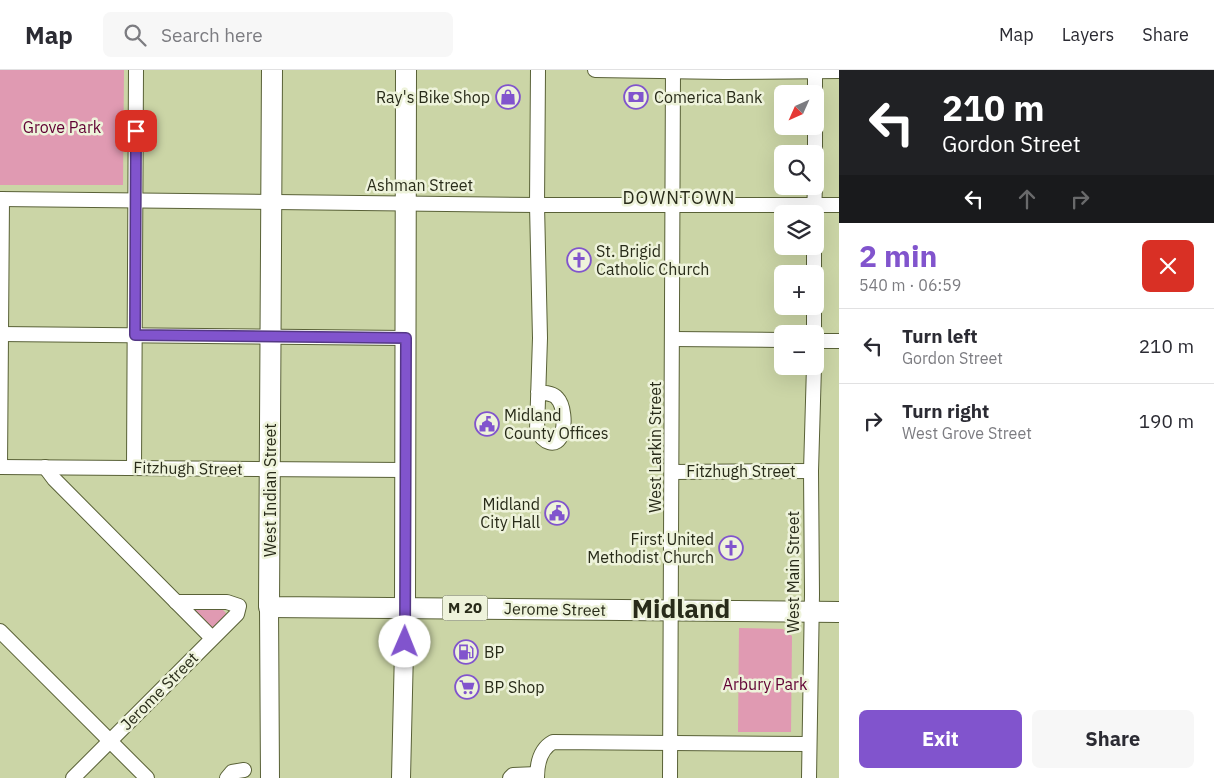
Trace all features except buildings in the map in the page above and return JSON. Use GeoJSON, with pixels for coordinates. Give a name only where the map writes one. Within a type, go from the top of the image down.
{"type":"FeatureCollection","features":[{"type":"Feature","properties":{"kind":"highway","name":"West Indian Street"},"geometry":{"type":"LineString","coordinates":[[269,608],[272,70]]}},
{"type":"Feature","properties":{"kind":"highway"},"geometry":{"type":"LineString","coordinates":[[405,608],[406,70]]}},
{"type":"Feature","properties":{"kind":"highway","name":"Jerome Street"},"geometry":{"type":"LineString","coordinates":[[269,608],[811,611]]}},
{"type":"Feature","properties":{"kind":"highway","name":"M 20"},"geometry":{"type":"LineString","coordinates":[[811,611],[839,612]]}},
{"type":"Feature","properties":{"kind":"main road","name":"West Indian Street"},"geometry":{"type":"LineString","coordinates":[[269,608],[270,778]]}},
{"type":"Feature","properties":{"kind":"main road"},"geometry":{"type":"LineString","coordinates":[[401,778],[405,608]]}},
{"type":"Feature","properties":{"kind":"street"},"geometry":{"type":"LineString","coordinates":[[134,468],[136,70]]}},
{"type":"Feature","properties":{"kind":"street"},"geometry":{"type":"LineString","coordinates":[[538,70],[537,205],[540,338],[538,392]]}},
{"type":"Feature","properties":{"kind":"street"},"geometry":{"type":"LineString","coordinates":[[595,70],[839,71]]}},
{"type":"Feature","properties":{"kind":"street"},"geometry":{"type":"LineString","coordinates":[[815,70],[815,85]]}},
{"type":"Feature","properties":{"kind":"street","name":"West Larkin Street"},"geometry":{"type":"LineString","coordinates":[[670,778],[673,71]]}},
{"type":"Feature","properties":{"kind":"street"},"geometry":{"type":"LineString","coordinates":[[0,467],[1,199]]}},
{"type":"Feature","properties":{"kind":"street","name":"Ashman Street"},"geometry":{"type":"LineString","coordinates":[[1,199],[673,205],[774,208]]}},
{"type":"Feature","properties":{"kind":"street","name":"Ashman Street"},"geometry":{"type":"LineString","coordinates":[[824,207],[839,205]]}},
{"type":"Feature","properties":{"kind":"street"},"geometry":{"type":"LineString","coordinates":[[1,334],[406,338]]}},
{"type":"Feature","properties":{"kind":"street"},"geometry":{"type":"LineString","coordinates":[[672,339],[774,340]]}},
{"type":"Feature","properties":{"kind":"street"},"geometry":{"type":"LineString","coordinates":[[824,341],[839,341]]}},
{"type":"Feature","properties":{"kind":"street","name":"West Main Street"},"geometry":{"type":"LineString","coordinates":[[809,778],[811,471],[814,375]]}},
{"type":"Feature","properties":{"kind":"street","name":"Fitzhugh Street"},"geometry":{"type":"LineString","coordinates":[[0,467],[405,470]]}},
{"type":"Feature","properties":{"kind":"street"},"geometry":{"type":"LineString","coordinates":[[45,467],[54,479],[212,638]]}},
{"type":"Feature","properties":{"kind":"street","name":"Fitzhugh Street"},"geometry":{"type":"LineString","coordinates":[[672,472],[811,471]]}},
{"type":"Feature","properties":{"kind":"street","name":"Jerome Street"},"geometry":{"type":"LineString","coordinates":[[73,778],[237,614],[239,606],[227,602],[176,602]]}},
{"type":"Feature","properties":{"kind":"street"},"geometry":{"type":"LineString","coordinates":[[0,631],[147,778]]}},
{"type":"Feature","properties":{"kind":"street"},"geometry":{"type":"LineString","coordinates":[[510,778],[513,775],[537,776],[541,754],[545,746],[553,742],[809,744]]}},
{"type":"Feature","properties":{"kind":"street"},"geometry":{"type":"LineString","coordinates":[[226,778],[232,772],[244,770]]}},
{"type":"Feature","properties":{"kind":"green space","name":"Grove Park"},"geometry":{"type":"Polygon","coordinates":[[[0,70],[124,70],[123,185],[0,185],[0,70]]]}},
{"type":"Feature","properties":{"kind":"green space"},"geometry":{"type":"Polygon","coordinates":[[[193,609],[223,610],[226,613],[226,618],[212,631],[193,609]]]}},
{"type":"Feature","properties":{"kind":"green space","name":"Arbury Park"},"geometry":{"type":"Polygon","coordinates":[[[739,628],[783,629],[792,636],[791,732],[738,732],[739,628]]]}},
{"type":"Feature","properties":{"kind":"place","name":"Ray's Bike Shop"},"geometry":{"type":"Point","coordinates":[508,97]}},
{"type":"Feature","properties":{"kind":"place","name":"Comerica Bank"},"geometry":{"type":"Point","coordinates":[636,97]}},
{"type":"Feature","properties":{"kind":"place","name":"St. Brigid Catholic Church"},"geometry":{"type":"Point","coordinates":[579,260]}},
{"type":"Feature","properties":{"kind":"place","name":"Midland County Offices"},"geometry":{"type":"Point","coordinates":[487,424]}},
{"type":"Feature","properties":{"kind":"place","name":"Midland City Hall"},"geometry":{"type":"Point","coordinates":[557,513]}},
{"type":"Feature","properties":{"kind":"place","name":"First United Methodist Church"},"geometry":{"type":"Point","coordinates":[731,548]}},
{"type":"Feature","properties":{"kind":"place","name":"BP"},"geometry":{"type":"Point","coordinates":[466,652]}},
{"type":"Feature","properties":{"kind":"place","name":"BP Shop"},"geometry":{"type":"Point","coordinates":[467,687]}},
{"type":"Feature","properties":{"kind":"district","name":"DOWNTOWN"},"geometry":{"type":"Point","coordinates":[679,198]}},
{"type":"Feature","properties":{"kind":"district","name":"Midland"},"geometry":{"type":"Point","coordinates":[681,609]}},
{"type":"Feature","properties":{"kind":"route"},"geometry":{"type":"LineString","coordinates":[[136,131],[135,335],[406,338],[405,642]]}}]}
